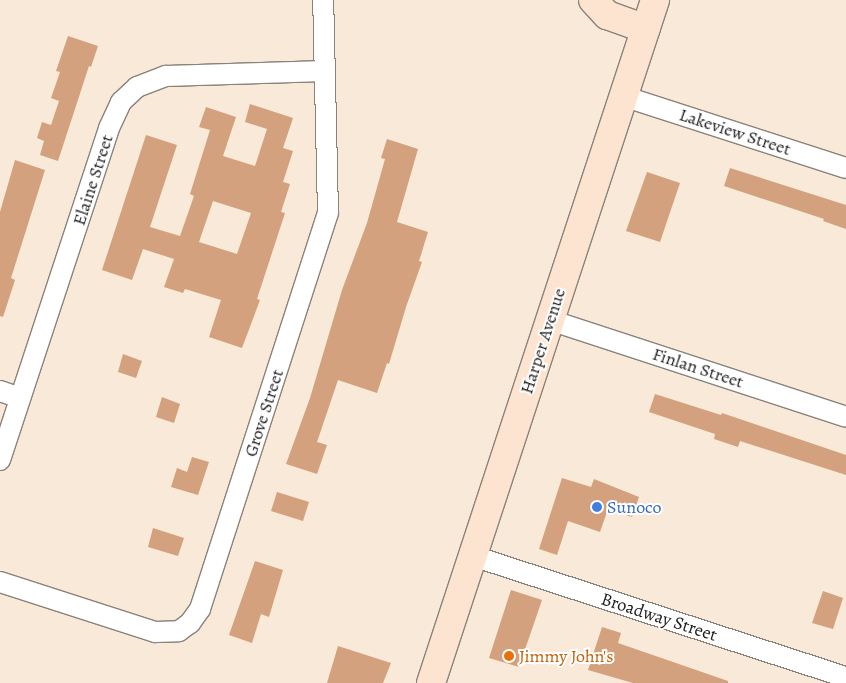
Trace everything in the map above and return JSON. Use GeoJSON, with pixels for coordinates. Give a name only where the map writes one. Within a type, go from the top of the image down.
{"type":"FeatureCollection","features":[{"type":"Feature","properties":{"kind":"main road"},"geometry":{"type":"LineString","coordinates":[[593,0],[607,15],[646,29]]}},
{"type":"Feature","properties":{"kind":"main road","name":"Harper Avenue"},"geometry":{"type":"LineString","coordinates":[[431,683],[646,29],[651,1]]}},
{"type":"Feature","properties":{"kind":"street","name":"Grove Street"},"geometry":{"type":"LineString","coordinates":[[0,582],[155,632],[179,630],[196,616],[205,596],[328,214],[323,0]]}},
{"type":"Feature","properties":{"kind":"street","name":"Elaine Street"},"geometry":{"type":"LineString","coordinates":[[0,460],[116,110],[128,94],[147,81],[166,76],[325,71]]}},
{"type":"Feature","properties":{"kind":"street","name":"Lakeview Street"},"geometry":{"type":"LineString","coordinates":[[623,96],[846,168]]}},
{"type":"Feature","properties":{"kind":"street","name":"Finlan Street"},"geometry":{"type":"LineString","coordinates":[[550,320],[846,417]]}},
{"type":"Feature","properties":{"kind":"street"},"geometry":{"type":"LineString","coordinates":[[0,391],[20,398]]}},
{"type":"Feature","properties":{"kind":"street","name":"Broadway Street"},"geometry":{"type":"LineString","coordinates":[[473,556],[846,677]]}},
{"type":"Feature","properties":{"kind":"building"},"geometry":{"type":"Polygon","coordinates":[[[68,36],[98,46],[91,67],[89,66],[58,161],[40,155],[44,141],[37,138],[42,122],[51,125],[59,101],[51,98],[60,72],[56,71],[68,36]]]}},
{"type":"Feature","properties":{"kind":"building"},"geometry":{"type":"Polygon","coordinates":[[[250,104],[293,118],[283,148],[293,151],[283,182],[290,184],[281,212],[285,213],[257,299],[260,300],[242,348],[209,337],[221,300],[185,289],[183,293],[164,287],[174,259],[143,249],[132,280],[102,270],[146,135],[177,145],[150,227],[180,236],[194,196],[190,194],[210,130],[199,127],[206,107],[236,117],[223,156],[255,166],[267,129],[245,122],[250,104]],[[213,201],[199,242],[237,254],[251,213],[213,201]]]}},
{"type":"Feature","properties":{"kind":"building"},"geometry":{"type":"Polygon","coordinates":[[[387,139],[418,149],[397,222],[428,232],[419,261],[422,262],[389,364],[387,363],[377,393],[338,380],[317,442],[327,445],[317,474],[286,464],[310,398],[342,290],[367,223],[385,159],[381,158],[387,139]]]}},
{"type":"Feature","properties":{"kind":"building"},"geometry":{"type":"Polygon","coordinates":[[[15,160],[45,170],[11,278],[15,280],[3,317],[0,316],[0,212],[15,160]]]}},
{"type":"Feature","properties":{"kind":"building"},"geometry":{"type":"Polygon","coordinates":[[[730,168],[846,205],[846,229],[823,221],[824,219],[724,186],[730,168]]]}},
{"type":"Feature","properties":{"kind":"building"},"geometry":{"type":"Polygon","coordinates":[[[647,172],[680,183],[660,242],[626,231],[647,172]]]}},
{"type":"Feature","properties":{"kind":"building"},"geometry":{"type":"Polygon","coordinates":[[[123,354],[142,361],[136,378],[118,372],[123,354]]]}},
{"type":"Feature","properties":{"kind":"building"},"geometry":{"type":"Polygon","coordinates":[[[655,394],[721,415],[722,413],[846,455],[846,475],[740,441],[738,447],[714,439],[715,434],[649,412],[655,394]]]}},
{"type":"Feature","properties":{"kind":"building"},"geometry":{"type":"Polygon","coordinates":[[[162,397],[180,404],[174,423],[156,417],[162,397]]]}},
{"type":"Feature","properties":{"kind":"building"},"geometry":{"type":"Polygon","coordinates":[[[192,457],[209,462],[198,495],[171,487],[177,468],[187,472],[192,457]]]}},
{"type":"Feature","properties":{"kind":"building"},"geometry":{"type":"Polygon","coordinates":[[[562,478],[591,487],[594,479],[639,497],[632,517],[608,509],[600,532],[568,521],[557,555],[539,549],[562,478]]]}},
{"type":"Feature","properties":{"kind":"building"},"geometry":{"type":"Polygon","coordinates":[[[277,492],[309,502],[303,521],[271,511],[277,492]]]}},
{"type":"Feature","properties":{"kind":"building"},"geometry":{"type":"Polygon","coordinates":[[[153,528],[184,538],[178,556],[148,547],[153,528]]]}},
{"type":"Feature","properties":{"kind":"building"},"geometry":{"type":"Polygon","coordinates":[[[255,561],[283,570],[269,617],[261,614],[252,643],[229,635],[255,561]]]}},
{"type":"Feature","properties":{"kind":"building"},"geometry":{"type":"Polygon","coordinates":[[[511,590],[542,600],[519,667],[489,658],[511,590]]]}},
{"type":"Feature","properties":{"kind":"building"},"geometry":{"type":"Polygon","coordinates":[[[823,591],[843,598],[833,629],[812,623],[823,591]]]}},
{"type":"Feature","properties":{"kind":"building"},"geometry":{"type":"Polygon","coordinates":[[[602,627],[621,633],[618,643],[728,681],[728,683],[633,683],[588,670],[602,627]]]}},
{"type":"Feature","properties":{"kind":"building"},"geometry":{"type":"Polygon","coordinates":[[[338,646],[391,663],[383,683],[327,683],[338,646]]]}},
{"type":"Feature","properties":{"kind":"place","name":"Sunoco"},"geometry":{"type":"Point","coordinates":[597,507]}},
{"type":"Feature","properties":{"kind":"place","name":"Jimmy John's"},"geometry":{"type":"Point","coordinates":[509,656]}}]}
